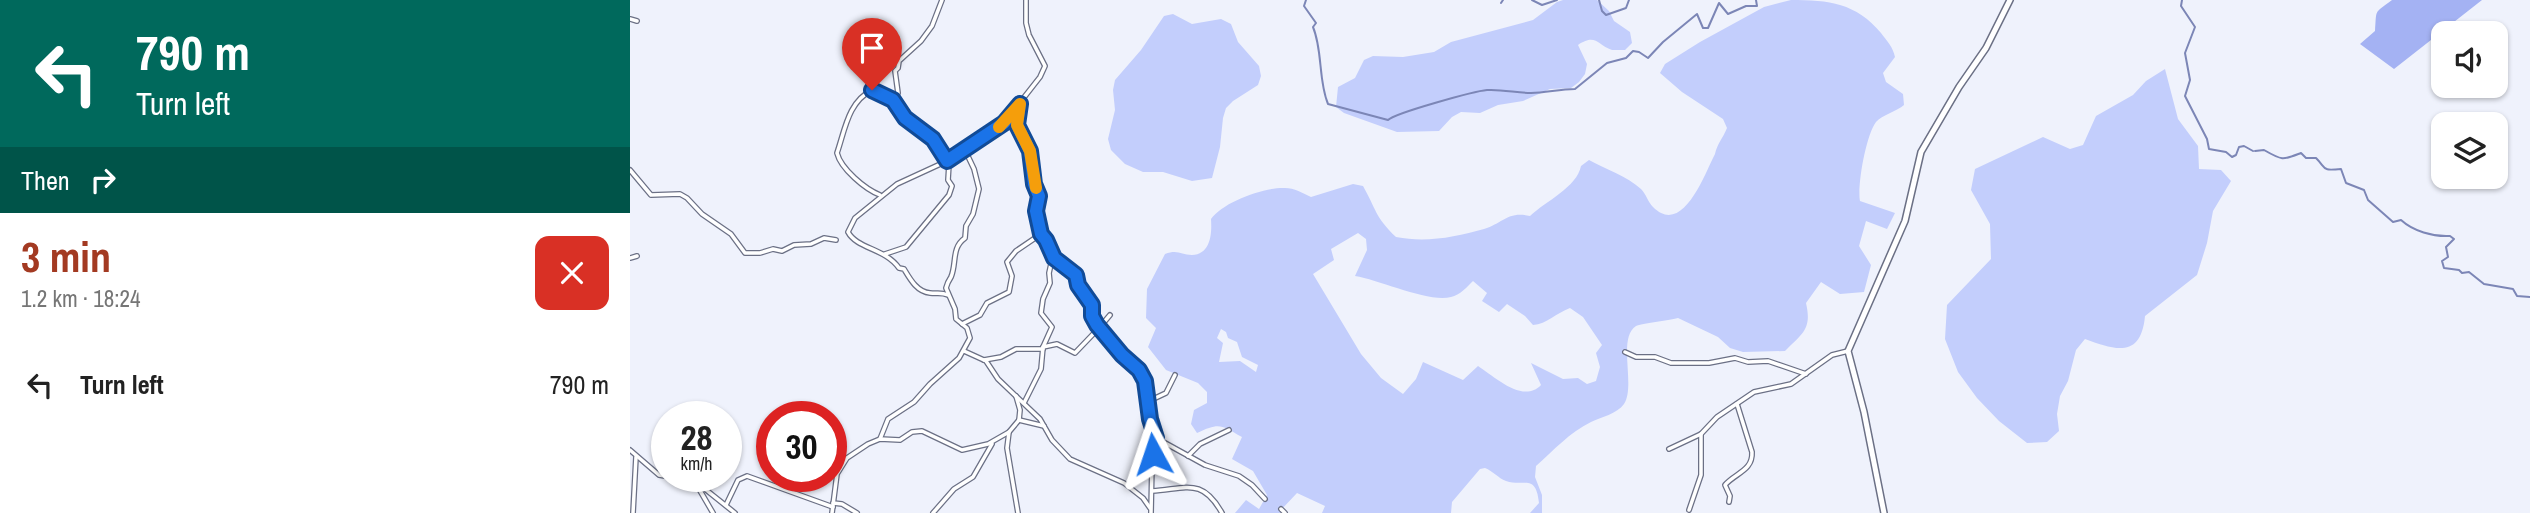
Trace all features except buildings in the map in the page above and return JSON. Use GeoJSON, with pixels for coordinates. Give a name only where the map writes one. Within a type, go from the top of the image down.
{"type":"FeatureCollection","features":[{"type":"Feature","properties":{"kind":"street"},"geometry":{"type":"LineString","coordinates":[[893,100],[898,93],[895,71],[899,61],[921,41],[932,26],[942,0]]}},
{"type":"Feature","properties":{"kind":"street"},"geometry":{"type":"LineString","coordinates":[[948,295],[927,293],[920,289],[909,279],[904,269],[899,268],[885,254],[855,241],[848,232],[855,218],[897,184],[947,161],[964,150],[1004,123],[1020,104],[1045,66],[1029,35],[1026,0]]}},
{"type":"Feature","properties":{"kind":"street"},"geometry":{"type":"LineString","coordinates":[[1884,513],[1867,424],[1847,351],[1905,221],[1921,152],[1959,87],[1986,48],[2010,0]]}},
{"type":"Feature","properties":{"kind":"street"},"geometry":{"type":"LineString","coordinates":[[630,19],[637,21]]}},
{"type":"Feature","properties":{"kind":"street"},"geometry":{"type":"LineString","coordinates":[[882,196],[868,188],[843,165],[837,153],[848,118],[864,94],[872,90],[893,100],[905,118],[933,139],[947,161],[948,180],[952,186],[949,195],[906,247],[885,254]]}},
{"type":"Feature","properties":{"kind":"street"},"geometry":{"type":"LineString","coordinates":[[1020,104],[1017,125],[1030,151],[1034,184],[1039,196],[1036,211],[1041,234],[1053,256],[1076,275],[1078,285],[1092,305],[1093,319],[1099,328],[1139,370],[1145,381],[1156,438],[1152,463],[1152,512]]}},
{"type":"Feature","properties":{"kind":"street"},"geometry":{"type":"LineString","coordinates":[[880,439],[888,419],[914,402],[964,351],[970,333],[956,319],[946,284],[951,276],[952,260],[960,242],[965,238],[966,226],[973,214],[979,189],[974,169],[964,150]]}},
{"type":"Feature","properties":{"kind":"street"},"geometry":{"type":"LineString","coordinates":[[630,170],[650,195],[680,194],[687,198],[702,214],[731,234],[745,253],[760,253],[773,249],[782,251],[794,245],[811,244],[824,238],[836,240]]}},
{"type":"Feature","properties":{"kind":"street"},"geometry":{"type":"LineString","coordinates":[[962,324],[980,315],[987,303],[1009,292],[1012,276],[1007,262],[1016,251],[1041,234]]}},
{"type":"Feature","properties":{"kind":"street"},"geometry":{"type":"LineString","coordinates":[[630,258],[637,256]]}},
{"type":"Feature","properties":{"kind":"street"},"geometry":{"type":"LineString","coordinates":[[1024,403],[1041,369],[1043,348],[1052,327],[1041,313],[1043,299],[1051,284],[1049,273],[1053,256]]}},
{"type":"Feature","properties":{"kind":"street"},"geometry":{"type":"LineString","coordinates":[[984,360],[1001,357],[1016,349],[1043,348],[1057,344],[1074,353],[1110,315]]}},
{"type":"Feature","properties":{"kind":"street"},"geometry":{"type":"LineString","coordinates":[[964,351],[984,360],[994,375],[1040,419],[1052,440],[1070,458],[1124,483],[1143,498],[1152,512]]}},
{"type":"Feature","properties":{"kind":"street"},"geometry":{"type":"LineString","coordinates":[[1668,449],[1701,434],[1717,417],[1754,392],[1791,384],[1838,352],[1847,351]]}},
{"type":"Feature","properties":{"kind":"street"},"geometry":{"type":"LineString","coordinates":[[1625,352],[1640,358],[1654,357],[1671,363],[1709,363],[1735,358],[1748,362],[1768,361],[1806,374]]}},
{"type":"Feature","properties":{"kind":"street"},"geometry":{"type":"LineString","coordinates":[[1148,401],[1166,393],[1175,375]]}},
{"type":"Feature","properties":{"kind":"street"},"geometry":{"type":"LineString","coordinates":[[832,513],[835,479],[842,463],[868,443],[880,439],[900,440],[912,432],[922,431],[962,450],[993,442],[1009,432],[1019,421],[1020,410],[1016,396]]}},
{"type":"Feature","properties":{"kind":"street"},"geometry":{"type":"LineString","coordinates":[[1730,502],[1725,485],[1749,466],[1752,460],[1737,404]]}},
{"type":"Feature","properties":{"kind":"street"},"geometry":{"type":"LineString","coordinates":[[1019,421],[1044,426]]}},
{"type":"Feature","properties":{"kind":"street"},"geometry":{"type":"LineString","coordinates":[[1188,456],[1199,444],[1229,430]]}},
{"type":"Feature","properties":{"kind":"street"},"geometry":{"type":"LineString","coordinates":[[1009,432],[1008,459],[1018,513]]}},
{"type":"Feature","properties":{"kind":"street"},"geometry":{"type":"LineString","coordinates":[[1689,510],[1701,475],[1701,434]]}},
{"type":"Feature","properties":{"kind":"street"},"geometry":{"type":"LineString","coordinates":[[1156,438],[1213,469],[1238,476],[1252,485],[1265,499]]}},
{"type":"Feature","properties":{"kind":"street"},"geometry":{"type":"LineString","coordinates":[[933,513],[954,489],[973,477],[993,442]]}},
{"type":"Feature","properties":{"kind":"street"},"geometry":{"type":"LineString","coordinates":[[630,450],[651,469]]}},
{"type":"Feature","properties":{"kind":"street"},"geometry":{"type":"LineString","coordinates":[[633,513],[636,457]]}},
{"type":"Feature","properties":{"kind":"street"},"geometry":{"type":"LineString","coordinates":[[726,506],[738,480],[747,475],[833,505],[842,504],[857,513]]}},
{"type":"Feature","properties":{"kind":"street"},"geometry":{"type":"LineString","coordinates":[[1152,491],[1168,491],[1183,486],[1196,488],[1211,495],[1222,513]]}},
{"type":"Feature","properties":{"kind":"street"},"geometry":{"type":"LineString","coordinates":[[701,492],[713,513]]}},
{"type":"Feature","properties":{"kind":"street"},"geometry":{"type":"LineString","coordinates":[[709,492],[735,513]]}},
{"type":"Feature","properties":{"kind":"shaded area"},"geometry":{"type":"Polygon","coordinates":[[[1563,0],[1597,0],[1609,11],[1614,21],[1630,32],[1632,43],[1625,50],[1612,50],[1593,40],[1578,45],[1587,64],[1585,74],[1571,88],[1550,89],[1523,101],[1498,105],[1480,113],[1461,112],[1439,131],[1397,132],[1344,113],[1336,107],[1338,87],[1355,78],[1364,60],[1373,56],[1403,57],[1434,52],[1451,42],[1533,20],[1563,0]]]}},
{"type":"Feature","properties":{"kind":"shaded area"},"geometry":{"type":"Polygon","coordinates":[[[1791,0],[1841,5],[1872,23],[1888,41],[1894,53],[1895,57],[1883,73],[1886,82],[1903,94],[1904,105],[1876,122],[1872,129],[1863,161],[1859,194],[1860,201],[1895,213],[1887,229],[1866,221],[1859,246],[1871,265],[1864,292],[1840,294],[1821,282],[1806,303],[1807,325],[1785,351],[1743,352],[1730,348],[1718,337],[1678,318],[1636,326],[1628,341],[1628,386],[1624,404],[1613,413],[1576,431],[1536,466],[1535,477],[1542,495],[1542,513],[1530,513],[1539,503],[1532,484],[1506,481],[1485,468],[1480,469],[1452,502],[1451,513],[1322,513],[1325,506],[1297,493],[1281,513],[1235,513],[1246,500],[1259,509],[1267,495],[1253,471],[1232,459],[1242,437],[1220,426],[1197,433],[1191,424],[1194,410],[1207,403],[1207,392],[1198,383],[1166,370],[1148,347],[1156,328],[1146,318],[1147,289],[1165,254],[1198,254],[1207,247],[1211,219],[1217,213],[1234,201],[1276,188],[1292,189],[1311,197],[1353,184],[1363,186],[1380,218],[1396,237],[1430,239],[1463,234],[1491,227],[1511,216],[1530,216],[1574,181],[1581,166],[1589,160],[1635,184],[1653,207],[1664,214],[1674,214],[1692,199],[1727,128],[1723,119],[1682,92],[1660,73],[1665,64],[1764,7],[1791,0]],[[1358,233],[1331,249],[1334,260],[1313,274],[1361,354],[1381,378],[1403,394],[1416,379],[1423,362],[1463,380],[1478,366],[1509,387],[1526,392],[1541,385],[1531,363],[1563,379],[1578,378],[1587,384],[1596,381],[1600,367],[1596,353],[1602,345],[1583,317],[1570,308],[1543,323],[1533,325],[1507,304],[1499,312],[1482,301],[1487,293],[1473,281],[1457,295],[1442,298],[1355,276],[1367,250],[1366,239],[1358,233]],[[1221,329],[1217,338],[1223,343],[1219,362],[1240,361],[1256,372],[1258,365],[1242,357],[1237,342],[1228,338],[1226,332],[1221,329]]]}},
{"type":"Feature","properties":{"kind":"shaded area"},"geometry":{"type":"Polygon","coordinates":[[[2392,0],[2482,0],[2455,21],[2431,21],[2431,40],[2394,69],[2360,44],[2375,31],[2379,10],[2392,0]]]}},
{"type":"Feature","properties":{"kind":"shaded area"},"geometry":{"type":"Polygon","coordinates":[[[1173,14],[1192,24],[1221,19],[1231,24],[1238,42],[1259,66],[1261,76],[1258,85],[1226,108],[1212,178],[1192,181],[1163,172],[1143,172],[1125,164],[1111,150],[1108,139],[1115,110],[1115,80],[1141,50],[1164,16],[1173,14]]]}},
{"type":"Feature","properties":{"kind":"shaded area"},"geometry":{"type":"Polygon","coordinates":[[[2165,69],[2178,119],[2198,146],[2199,169],[2221,170],[2231,181],[2213,211],[2197,275],[2145,316],[2143,330],[2132,345],[2116,348],[2085,339],[2076,350],[2068,381],[2060,396],[2057,414],[2059,431],[2047,442],[2027,443],[1999,421],[1977,398],[1958,372],[1945,339],[1947,305],[1991,259],[1990,224],[1971,190],[1975,169],[2043,137],[2070,149],[2083,145],[2096,116],[2133,95],[2146,81],[2165,69]]]}},
{"type":"Feature","properties":{"kind":"waterway"},"geometry":{"type":"LineString","coordinates":[[1306,0],[1304,6],[1316,23],[1313,27],[1328,104],[1388,120],[1419,108],[1487,90],[1531,93],[1575,89],[1607,63],[1626,58],[1633,51],[1648,58],[1697,14],[1703,28],[1708,28],[1719,3],[1728,14],[1746,6],[1757,6],[1756,0]]}},
{"type":"Feature","properties":{"kind":"waterway"},"geometry":{"type":"LineString","coordinates":[[1532,0],[1542,5],[1557,0]]}},
{"type":"Feature","properties":{"kind":"waterway"},"geometry":{"type":"LineString","coordinates":[[1599,0],[1606,15],[1626,8],[1629,0]]}},
{"type":"Feature","properties":{"kind":"waterway"},"geometry":{"type":"LineString","coordinates":[[2182,0],[2181,6],[2195,27],[2185,53],[2190,80],[2185,96],[2207,139],[2209,149],[2226,152],[2232,157],[2236,155],[2239,147],[2244,146],[2253,151]]}},
{"type":"Feature","properties":{"kind":"waterway"},"geometry":{"type":"LineString","coordinates":[[2255,151],[2264,150],[2283,158],[2301,153],[2306,158],[2316,158],[2327,169],[2341,169],[2346,183],[2364,190],[2368,200],[2393,222],[2401,220],[2424,232],[2454,239],[2446,247],[2448,257],[2442,261],[2444,268],[2469,272],[2484,284],[2513,289],[2517,296],[2530,297]]}},
{"type":"Feature","properties":{"kind":"slow traffic"},"geometry":{"type":"LineString","coordinates":[[999,127],[1020,104],[1017,125],[1030,151],[1036,188]]}},
{"type":"Feature","properties":{"kind":"route"},"geometry":{"type":"LineString","coordinates":[[872,90],[886,99],[893,100],[905,118],[933,139],[947,161],[1004,123],[1020,104],[1017,125],[1030,151],[1034,184],[1039,196],[1036,211],[1041,234],[1054,258],[1076,275],[1078,285],[1092,305],[1092,316],[1097,325],[1122,355],[1139,370],[1145,381],[1150,419],[1156,438],[1153,454]]}}]}
